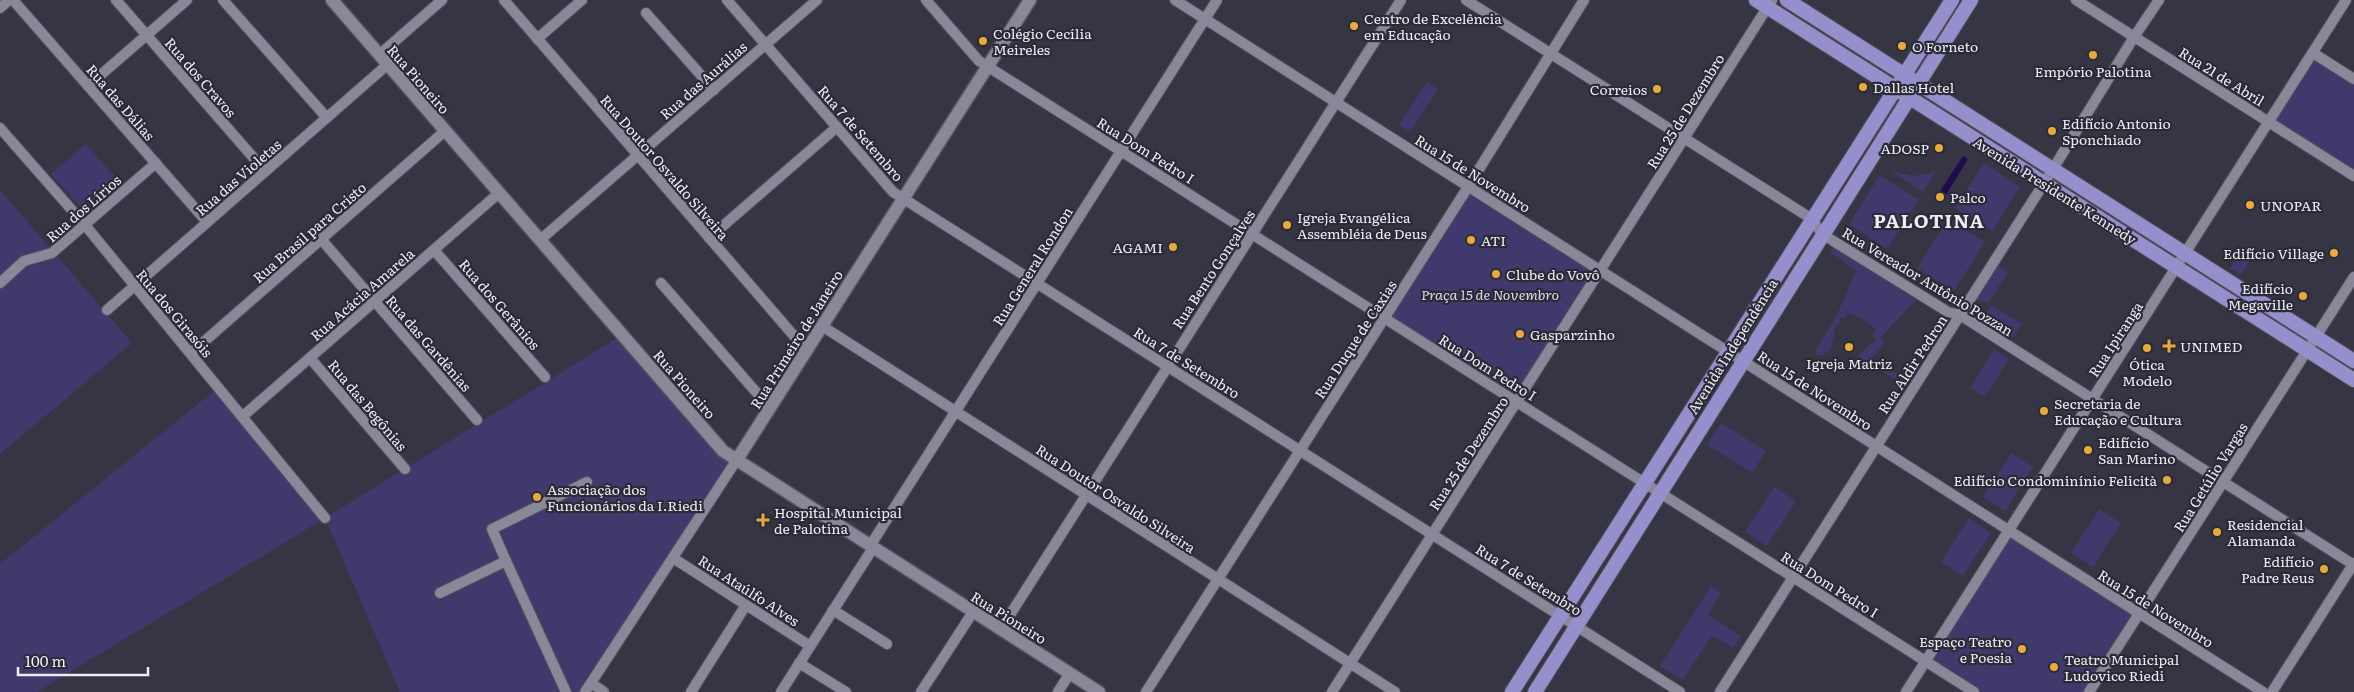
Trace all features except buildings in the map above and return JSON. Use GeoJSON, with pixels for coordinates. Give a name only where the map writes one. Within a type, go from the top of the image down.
{"type":"FeatureCollection","features":[{"type":"Feature","properties":{"kind":"main road","name":"Avenida Presidente Kennedy"},"geometry":{"type":"LineString","coordinates":[[1786,0],[2354,361]]}},
{"type":"Feature","properties":{"kind":"main road","name":"Avenida Independência"},"geometry":{"type":"LineString","coordinates":[[1535,692],[1971,0]]}},
{"type":"Feature","properties":{"kind":"main road","name":"Avenida Presidente Kennedy"},"geometry":{"type":"LineString","coordinates":[[1765,2],[1834,50],[2354,380]]}},
{"type":"Feature","properties":{"kind":"main road"},"geometry":{"type":"LineString","coordinates":[[1948,6],[1959,20]]}},
{"type":"Feature","properties":{"kind":"main road","name":"Avenida Independência"},"geometry":{"type":"LineString","coordinates":[[1512,692],[1948,6]]}},
{"type":"Feature","properties":{"kind":"main road"},"geometry":{"type":"LineString","coordinates":[[1834,50],[1843,35]]}},
{"type":"Feature","properties":{"kind":"main road"},"geometry":{"type":"LineString","coordinates":[[1972,137],[1980,123]]}},
{"type":"Feature","properties":{"kind":"main road"},"geometry":{"type":"LineString","coordinates":[[1855,151],[1870,160]]}},
{"type":"Feature","properties":{"kind":"street"},"geometry":{"type":"LineString","coordinates":[[0,8],[10,0]]}},
{"type":"Feature","properties":{"kind":"street","name":"Rua das Dálias"},"geometry":{"type":"LineString","coordinates":[[13,0],[207,222]]}},
{"type":"Feature","properties":{"kind":"street","name":"Rua dos Cravos"},"geometry":{"type":"LineString","coordinates":[[116,0],[265,172]]}},
{"type":"Feature","properties":{"kind":"street"},"geometry":{"type":"LineString","coordinates":[[88,86],[187,0]]}},
{"type":"Feature","properties":{"kind":"street"},"geometry":{"type":"LineString","coordinates":[[222,0],[326,118]]}},
{"type":"Feature","properties":{"kind":"street","name":"Rua Pioneiro"},"geometry":{"type":"LineString","coordinates":[[332,0],[723,451],[1099,692]]}},
{"type":"Feature","properties":{"kind":"street","name":"Rua das Violetas"},"geometry":{"type":"LineString","coordinates":[[107,310],[326,118],[442,0]]}},
{"type":"Feature","properties":{"kind":"street","name":"Rua Doutor Osvaldo Silveira"},"geometry":{"type":"LineString","coordinates":[[504,0],[807,351]]}},
{"type":"Feature","properties":{"kind":"street"},"geometry":{"type":"LineString","coordinates":[[537,39],[582,0]]}},
{"type":"Feature","properties":{"kind":"street","name":"Rua 7 de Setembro"},"geometry":{"type":"LineString","coordinates":[[727,0],[893,192],[1680,692]]}},
{"type":"Feature","properties":{"kind":"street","name":"Rua das Aurálias"},"geometry":{"type":"LineString","coordinates":[[540,240],[817,0]]}},
{"type":"Feature","properties":{"kind":"street","name":"Rua Dom Pedro I"},"geometry":{"type":"LineString","coordinates":[[926,0],[983,64],[1122,150],[1974,692]]}},
{"type":"Feature","properties":{"kind":"street","name":"Rua Primeiro de Janeiro"},"geometry":{"type":"LineString","coordinates":[[588,688],[904,198],[983,64],[1030,0]]}},
{"type":"Feature","properties":{"kind":"street","name":"Rua 15 de Novembro"},"geometry":{"type":"LineString","coordinates":[[1175,0],[2262,692]]}},
{"type":"Feature","properties":{"kind":"street","name":"Rua General Rondon"},"geometry":{"type":"LineString","coordinates":[[781,692],[1217,0]]}},
{"type":"Feature","properties":{"kind":"street","name":"Rua Bento Gonçalves"},"geometry":{"type":"LineString","coordinates":[[1001,629],[1401,0]]}},
{"type":"Feature","properties":{"kind":"street","name":"Rua Vereador Antônio Pozzan"},"geometry":{"type":"LineString","coordinates":[[1466,0],[1812,219],[1822,234],[1948,312],[1960,315],[2354,564]]}},
{"type":"Feature","properties":{"kind":"street","name":"Rua Duque de Caxias"},"geometry":{"type":"LineString","coordinates":[[1146,692],[1468,187],[1549,53],[1584,0]]}},
{"type":"Feature","properties":{"kind":"street","name":"Rua 21 de Abril"},"geometry":{"type":"LineString","coordinates":[[2076,0],[2354,176]]}},
{"type":"Feature","properties":{"kind":"street","name":"Rua Aldir Pedron"},"geometry":{"type":"LineString","coordinates":[[1720,692],[2159,0]]}},
{"type":"Feature","properties":{"kind":"street","name":"Rua Ipiranga"},"geometry":{"type":"LineString","coordinates":[[1906,692],[2346,0]]}},
{"type":"Feature","properties":{"kind":"street","name":"Rua 25 de Dezembro"},"geometry":{"type":"LineString","coordinates":[[1332,692],[1684,139],[1765,2]]}},
{"type":"Feature","properties":{"kind":"street"},"geometry":{"type":"LineString","coordinates":[[646,14],[714,90]]}},
{"type":"Feature","properties":{"kind":"street"},"geometry":{"type":"LineString","coordinates":[[2312,53],[2354,79]]}},
{"type":"Feature","properties":{"kind":"street"},"geometry":{"type":"LineString","coordinates":[[709,238],[837,127]]}},
{"type":"Feature","properties":{"kind":"street","name":"Rua dos Girasóis"},"geometry":{"type":"LineString","coordinates":[[0,128],[85,225],[326,518]]}},
{"type":"Feature","properties":{"kind":"street","name":"Rua Brasil para Cristo"},"geometry":{"type":"LineString","coordinates":[[191,353],[445,131]]}},
{"type":"Feature","properties":{"kind":"street","name":"Rua dos Lírios"},"geometry":{"type":"LineString","coordinates":[[0,283],[24,261],[52,253],[156,163]]}},
{"type":"Feature","properties":{"kind":"street","name":"Rua Acácia Amarela"},"geometry":{"type":"LineString","coordinates":[[243,416],[499,193]]}},
{"type":"Feature","properties":{"kind":"street","name":"Rua das Gardênias"},"geometry":{"type":"LineString","coordinates":[[321,239],[477,420]]}},
{"type":"Feature","properties":{"kind":"street","name":"Rua dos Gerânios"},"geometry":{"type":"LineString","coordinates":[[434,250],[545,377]]}},
{"type":"Feature","properties":{"kind":"street","name":"Rua Getúlio Vargas"},"geometry":{"type":"LineString","coordinates":[[2089,692],[2354,277]]}},
{"type":"Feature","properties":{"kind":"street"},"geometry":{"type":"LineString","coordinates":[[661,283],[770,408]]}},
{"type":"Feature","properties":{"kind":"street","name":"Rua Doutor Osvaldo Silveira"},"geometry":{"type":"LineString","coordinates":[[822,326],[1395,692]]}},
{"type":"Feature","properties":{"kind":"street","name":"Rua das Begônias"},"geometry":{"type":"LineString","coordinates":[[310,358],[405,469]]}},
{"type":"Feature","properties":{"kind":"street"},"geometry":{"type":"LineString","coordinates":[[566,692],[492,529],[587,482]]}},
{"type":"Feature","properties":{"kind":"street","name":"Rua Ataúlfo Alves"},"geometry":{"type":"LineString","coordinates":[[673,558],[810,646]]}},
{"type":"Feature","properties":{"kind":"street"},"geometry":{"type":"LineString","coordinates":[[440,593],[506,561]]}},
{"type":"Feature","properties":{"kind":"street"},"geometry":{"type":"LineString","coordinates":[[2272,692],[2354,564]]}},
{"type":"Feature","properties":{"kind":"street"},"geometry":{"type":"LineString","coordinates":[[691,692],[746,605]]}},
{"type":"Feature","properties":{"kind":"street"},"geometry":{"type":"LineString","coordinates":[[834,610],[887,644]]}},
{"type":"Feature","properties":{"kind":"street"},"geometry":{"type":"LineString","coordinates":[[921,692],[973,612]]}},
{"type":"Feature","properties":{"kind":"street"},"geometry":{"type":"LineString","coordinates":[[799,663],[846,692]]}},
{"type":"Feature","properties":{"kind":"street"},"geometry":{"type":"LineString","coordinates":[[1058,692],[1070,673]]}},
{"type":"Feature","properties":{"kind":"street"},"geometry":{"type":"LineString","coordinates":[[588,688],[604,692]]}},
{"type":"Feature","properties":{"kind":"green space"},"geometry":{"type":"Polygon","coordinates":[[[2313,53],[2354,79],[2354,176],[2269,122],[2313,53]]]}},
{"type":"Feature","properties":{"kind":"green space"},"geometry":{"type":"Polygon","coordinates":[[[1427,82],[1438,89],[1410,132],[1399,125],[1427,82]]]}},
{"type":"Feature","properties":{"kind":"green space"},"geometry":{"type":"Polygon","coordinates":[[[86,144],[122,185],[87,215],[51,174],[86,144]]]}},
{"type":"Feature","properties":{"kind":"green space"},"geometry":{"type":"Polygon","coordinates":[[[1984,163],[2020,187],[1992,231],[1955,208],[1984,163]]]}},
{"type":"Feature","properties":{"kind":"green space"},"geometry":{"type":"Polygon","coordinates":[[[1891,171],[1913,176],[1936,172],[1923,192],[1891,171]]]}},
{"type":"Feature","properties":{"kind":"green space"},"geometry":{"type":"Polygon","coordinates":[[[1880,175],[1919,200],[1887,249],[1849,224],[1880,175]]]}},
{"type":"Feature","properties":{"kind":"green space","name":"Praça 15 de Novembro"},"geometry":{"type":"Polygon","coordinates":[[[1468,187],[1600,270],[1517,402],[1385,318],[1468,187]]]}},
{"type":"Feature","properties":{"kind":"green space"},"geometry":{"type":"Polygon","coordinates":[[[0,190],[132,343],[0,454],[0,190]]]}},
{"type":"Feature","properties":{"kind":"green space"},"geometry":{"type":"Polygon","coordinates":[[[1948,219],[1985,242],[1954,291],[1917,268],[1948,219]]]}},
{"type":"Feature","properties":{"kind":"green space"},"geometry":{"type":"Polygon","coordinates":[[[1833,247],[1916,300],[1880,338],[1885,343],[1872,358],[1904,378],[1901,383],[1867,362],[1864,367],[1861,365],[1851,366],[1851,362],[1872,343],[1877,342],[1872,334],[1876,331],[1873,327],[1856,316],[1847,313],[1846,318],[1839,317],[1840,323],[1836,325],[1831,349],[1821,356],[1814,353],[1836,317],[1856,271],[1830,252],[1833,247]]]}},
{"type":"Feature","properties":{"kind":"green space"},"geometry":{"type":"Polygon","coordinates":[[[2239,254],[2250,260],[2241,275],[2230,268],[2239,254]]]}},
{"type":"Feature","properties":{"kind":"green space"},"geometry":{"type":"Polygon","coordinates":[[[1998,265],[2008,272],[1989,302],[1975,300],[1998,265]]]}},
{"type":"Feature","properties":{"kind":"green space"},"geometry":{"type":"Polygon","coordinates":[[[1992,305],[2022,324],[2013,339],[1982,320],[1992,305]]]}},
{"type":"Feature","properties":{"kind":"green space","name":"Associação dos Funcionários da I.Riedi"},"geometry":{"type":"Polygon","coordinates":[[[622,335],[736,461],[585,692],[400,692],[325,518],[622,335]]]}},
{"type":"Feature","properties":{"kind":"green space"},"geometry":{"type":"Polygon","coordinates":[[[1994,349],[2009,359],[1985,397],[1970,388],[1994,349]]]}},
{"type":"Feature","properties":{"kind":"green space"},"geometry":{"type":"Polygon","coordinates":[[[219,387],[325,518],[37,692],[0,692],[0,564],[219,387]]]}},
{"type":"Feature","properties":{"kind":"green space"},"geometry":{"type":"Polygon","coordinates":[[[1721,423],[1766,451],[1752,473],[1707,445],[1721,423]]]}},
{"type":"Feature","properties":{"kind":"green space"},"geometry":{"type":"Polygon","coordinates":[[[2011,453],[2033,467],[2005,511],[1983,497],[2011,453]]]}},
{"type":"Feature","properties":{"kind":"green space"},"geometry":{"type":"Polygon","coordinates":[[[1774,487],[1796,501],[1767,546],[1745,532],[1774,487]]]}},
{"type":"Feature","properties":{"kind":"green space"},"geometry":{"type":"Polygon","coordinates":[[[2099,509],[2121,523],[2093,567],[2071,553],[2099,509]]]}},
{"type":"Feature","properties":{"kind":"green space"},"geometry":{"type":"Polygon","coordinates":[[[1969,518],[1991,533],[1963,576],[1941,562],[1969,518]]]}},
{"type":"Feature","properties":{"kind":"green space"},"geometry":{"type":"Polygon","coordinates":[[[2009,530],[2139,613],[2089,692],[1974,692],[1926,661],[2009,530]]]}},
{"type":"Feature","properties":{"kind":"green space"},"geometry":{"type":"Polygon","coordinates":[[[1711,586],[1721,593],[1708,615],[1741,636],[1733,648],[1712,635],[1683,680],[1660,666],[1711,586]]]}},
{"type":"Feature","properties":{"kind":"shaded area"},"geometry":{"type":"Polygon","coordinates":[[[1963,156],[1968,159],[1946,195],[1940,191],[1963,156]]]}},
{"type":"Feature","properties":{"kind":"place","name":"Centro de Excelência em Educação"},"geometry":{"type":"Point","coordinates":[1354,26]}},
{"type":"Feature","properties":{"kind":"place","name":"Colégio Cecília Meireles"},"geometry":{"type":"Point","coordinates":[983,41]}},
{"type":"Feature","properties":{"kind":"place","name":"O Forneto"},"geometry":{"type":"Point","coordinates":[1902,46]}},
{"type":"Feature","properties":{"kind":"place","name":"Empório Palotina"},"geometry":{"type":"Point","coordinates":[2093,55]}},
{"type":"Feature","properties":{"kind":"place","name":"Dallas Hotel"},"geometry":{"type":"Point","coordinates":[1863,87]}},
{"type":"Feature","properties":{"kind":"place","name":"Correios"},"geometry":{"type":"Point","coordinates":[1657,89]}},
{"type":"Feature","properties":{"kind":"place","name":"Edifício Antonio Sponchiado"},"geometry":{"type":"Point","coordinates":[2052,131]}},
{"type":"Feature","properties":{"kind":"place","name":"ADOSP"},"geometry":{"type":"Point","coordinates":[1939,148]}},
{"type":"Feature","properties":{"kind":"place","name":"Palco"},"geometry":{"type":"Point","coordinates":[1940,197]}},
{"type":"Feature","properties":{"kind":"place","name":"UNOPAR"},"geometry":{"type":"Point","coordinates":[2250,205]}},
{"type":"Feature","properties":{"kind":"place","name":"Igreja Evangélica Assembléia de Deus"},"geometry":{"type":"Point","coordinates":[1287,225]}},
{"type":"Feature","properties":{"kind":"place","name":"ATI"},"geometry":{"type":"Point","coordinates":[1471,240]}},
{"type":"Feature","properties":{"kind":"place","name":"AGAMI"},"geometry":{"type":"Point","coordinates":[1173,247]}},
{"type":"Feature","properties":{"kind":"place","name":"Edifício Village"},"geometry":{"type":"Point","coordinates":[2334,253]}},
{"type":"Feature","properties":{"kind":"place","name":"Clube do Vovô"},"geometry":{"type":"Point","coordinates":[1496,274]}},
{"type":"Feature","properties":{"kind":"place","name":"Edifício Megaville"},"geometry":{"type":"Point","coordinates":[2303,296]}},
{"type":"Feature","properties":{"kind":"place","name":"Gasparzinho"},"geometry":{"type":"Point","coordinates":[1520,334]}},
{"type":"Feature","properties":{"kind":"place","name":"UNIMED"},"geometry":{"type":"Point","coordinates":[2169,346]}},
{"type":"Feature","properties":{"kind":"place","name":"Igreja Matriz"},"geometry":{"type":"Point","coordinates":[1849,347]}},
{"type":"Feature","properties":{"kind":"place","name":"Ótica Modelo"},"geometry":{"type":"Point","coordinates":[2147,348]}},
{"type":"Feature","properties":{"kind":"place","name":"Secretaria de Educação e Cultura"},"geometry":{"type":"Point","coordinates":[2044,411]}},
{"type":"Feature","properties":{"kind":"place","name":"Edifício San Marino"},"geometry":{"type":"Point","coordinates":[2088,450]}},
{"type":"Feature","properties":{"kind":"place","name":"Edifício Condominínio Felicità"},"geometry":{"type":"Point","coordinates":[2167,480]}},
{"type":"Feature","properties":{"kind":"place","name":"Associação dos Funcionários da I.Riedi"},"geometry":{"type":"Point","coordinates":[537,497]}},
{"type":"Feature","properties":{"kind":"place","name":"Hospital Municipal de Palotina"},"geometry":{"type":"Point","coordinates":[763,520]}},
{"type":"Feature","properties":{"kind":"place","name":"Residencial Alamanda"},"geometry":{"type":"Point","coordinates":[2217,532]}},
{"type":"Feature","properties":{"kind":"place","name":"Edifício Padre Reus"},"geometry":{"type":"Point","coordinates":[2324,569]}},
{"type":"Feature","properties":{"kind":"place","name":"Espaço Teatro e Poesia"},"geometry":{"type":"Point","coordinates":[2022,649]}},
{"type":"Feature","properties":{"kind":"place","name":"Teatro Municipal Ludovico Riedi"},"geometry":{"type":"Point","coordinates":[2054,667]}},
{"type":"Feature","properties":{"kind":"district","name":"PALOTINA"},"geometry":{"type":"Point","coordinates":[1929,220]}}]}
